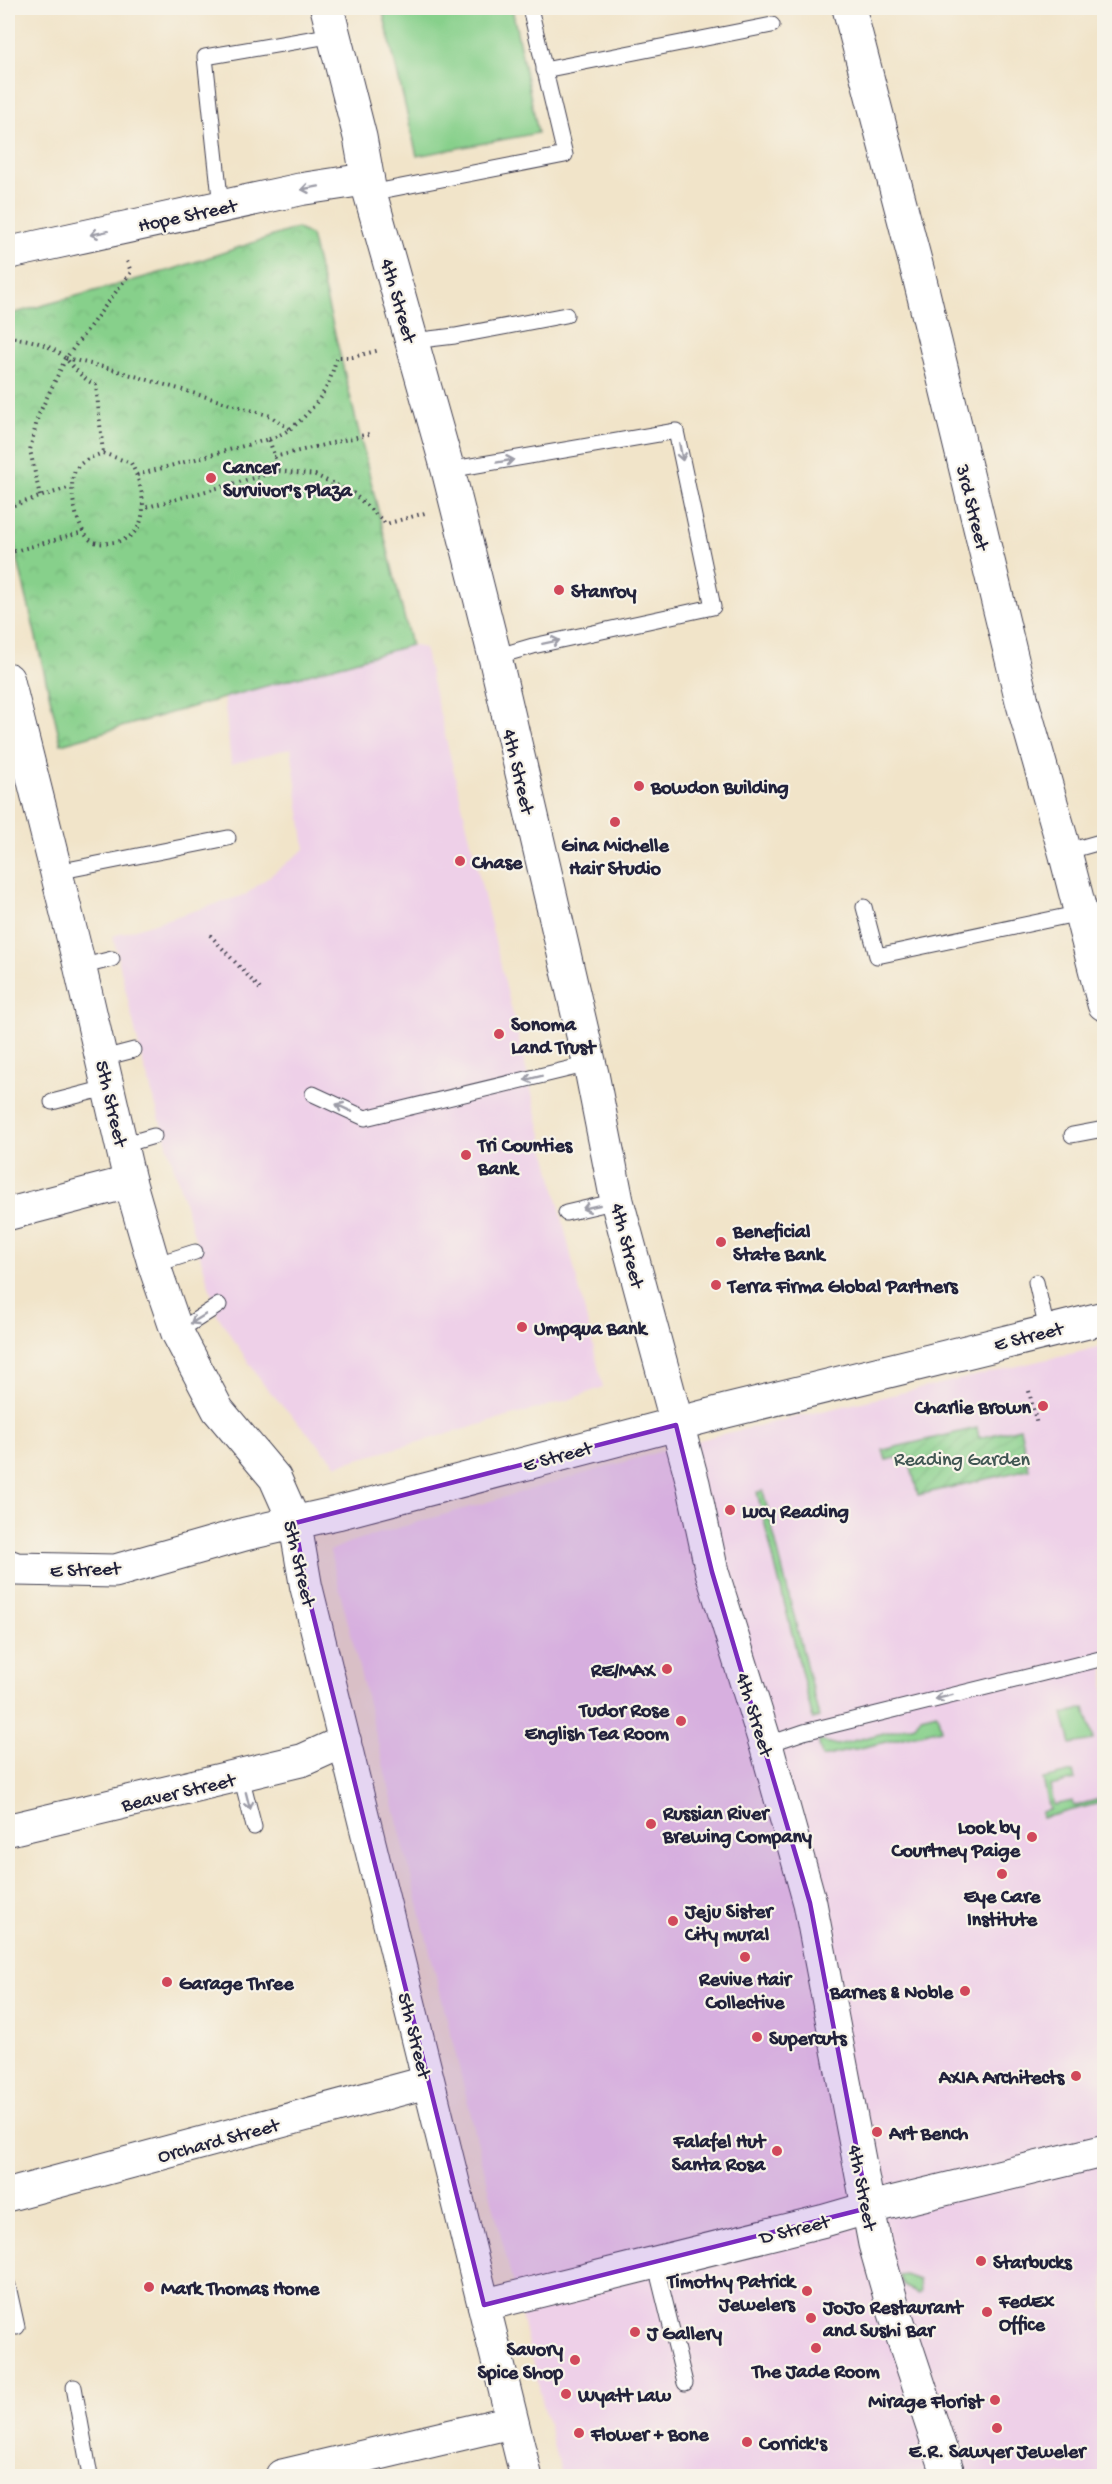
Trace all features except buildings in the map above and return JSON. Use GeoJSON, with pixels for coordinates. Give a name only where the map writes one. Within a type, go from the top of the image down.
{"type":"FeatureCollection","features":[{"type":"Feature","properties":{"kind":"street","name":"3rd Street"},"geometry":{"type":"LineString","coordinates":[[849,8],[919,276],[1022,701],[1065,852],[1090,923],[1104,1004]]}},
{"type":"Feature","properties":{"kind":"street","name":"4th Street"},"geometry":{"type":"LineString","coordinates":[[331,21],[360,137],[369,186],[448,470],[495,657],[589,1064],[617,1201],[693,1483],[712,1572],[766,1745],[810,1903],[868,2208],[894,2307],[949,2476]]}},
{"type":"Feature","properties":{"kind":"street","name":"Hope Street"},"geometry":{"type":"LineString","coordinates":[[8,253],[302,189],[369,186]]}},
{"type":"Feature","properties":{"kind":"street","name":"5th Street"},"geometry":{"type":"LineString","coordinates":[[8,679],[81,967],[130,1182],[154,1265],[177,1332],[218,1410],[275,1478],[295,1523],[306,1586],[526,2476]]}},
{"type":"Feature","properties":{"kind":"street"},"geometry":{"type":"LineString","coordinates":[[8,1214],[130,1182]]}},
{"type":"Feature","properties":{"kind":"street","name":"E Street"},"geometry":{"type":"LineString","coordinates":[[8,1566],[16,1569],[115,1571],[244,1534],[295,1523],[1047,1330],[1104,1318]]}},
{"type":"Feature","properties":{"kind":"street","name":"Beaver Street"},"geometry":{"type":"LineString","coordinates":[[8,1830],[303,1760],[345,1741]]}},
{"type":"Feature","properties":{"kind":"street","name":"Orchard Street"},"geometry":{"type":"LineString","coordinates":[[8,2195],[428,2082]]}},
{"type":"Feature","properties":{"kind":"street","name":"D Street"},"geometry":{"type":"LineString","coordinates":[[484,2305],[1104,2151]]}},
{"type":"Feature","properties":{"kind":"street"},"geometry":{"type":"LineString","coordinates":[[282,2476],[354,2468],[511,2422]]}},
{"type":"Feature","properties":{"kind":"lane"},"geometry":{"type":"LineString","coordinates":[[369,186],[565,155],[530,8]]}},
{"type":"Feature","properties":{"kind":"lane"},"geometry":{"type":"LineString","coordinates":[[221,207],[205,57],[331,21]]}},
{"type":"Feature","properties":{"kind":"lane"},"geometry":{"type":"LineString","coordinates":[[544,70],[772,25]]}},
{"type":"Feature","properties":{"kind":"lane"},"geometry":{"type":"LineString","coordinates":[[412,341],[455,336],[566,315]]}},
{"type":"Feature","properties":{"kind":"lane"},"geometry":{"type":"LineString","coordinates":[[448,470],[676,431],[713,607],[533,646],[495,657]]}},
{"type":"Feature","properties":{"kind":"lane"},"geometry":{"type":"LineString","coordinates":[[57,872],[228,838]]}},
{"type":"Feature","properties":{"kind":"lane"},"geometry":{"type":"LineString","coordinates":[[1065,852],[1104,841]]}},
{"type":"Feature","properties":{"kind":"lane"},"geometry":{"type":"LineString","coordinates":[[864,907],[877,956],[1090,923]]}},
{"type":"Feature","properties":{"kind":"lane"},"geometry":{"type":"LineString","coordinates":[[81,967],[112,959]]}},
{"type":"Feature","properties":{"kind":"lane"},"geometry":{"type":"LineString","coordinates":[[52,1102],[106,1072],[134,1050]]}},
{"type":"Feature","properties":{"kind":"lane"},"geometry":{"type":"LineString","coordinates":[[314,1094],[365,1118],[589,1064]]}},
{"type":"Feature","properties":{"kind":"lane"},"geometry":{"type":"LineString","coordinates":[[1072,1135],[1104,1129]]}},
{"type":"Feature","properties":{"kind":"lane"},"geometry":{"type":"LineString","coordinates":[[123,1145],[154,1136]]}},
{"type":"Feature","properties":{"kind":"lane"},"geometry":{"type":"LineString","coordinates":[[566,1213],[617,1201]]}},
{"type":"Feature","properties":{"kind":"lane"},"geometry":{"type":"LineString","coordinates":[[154,1265],[195,1252]]}},
{"type":"Feature","properties":{"kind":"lane"},"geometry":{"type":"LineString","coordinates":[[1036,1282],[1047,1330]]}},
{"type":"Feature","properties":{"kind":"lane"},"geometry":{"type":"LineString","coordinates":[[177,1332],[219,1305]]}},
{"type":"Feature","properties":{"kind":"lane"},"geometry":{"type":"LineString","coordinates":[[766,1745],[804,1732],[1104,1658]]}},
{"type":"Feature","properties":{"kind":"lane"},"geometry":{"type":"LineString","coordinates":[[242,1776],[254,1827]]}},
{"type":"Feature","properties":{"kind":"lane"},"geometry":{"type":"LineString","coordinates":[[655,2262],[685,2383]]}},
{"type":"Feature","properties":{"kind":"lane"},"geometry":{"type":"LineString","coordinates":[[8,2286],[17,2326]]}},
{"type":"Feature","properties":{"kind":"lane"},"geometry":{"type":"LineString","coordinates":[[74,2387],[90,2476]]}},
{"type":"Feature","properties":{"kind":"path"},"geometry":{"type":"LineString","coordinates":[[40,496],[30,450],[38,416],[66,358],[131,272],[118,229]]}},
{"type":"Feature","properties":{"kind":"path"},"geometry":{"type":"LineString","coordinates":[[8,338],[33,340],[66,358],[271,416],[289,429]]}},
{"type":"Feature","properties":{"kind":"path"},"geometry":{"type":"LineString","coordinates":[[137,475],[279,436],[289,429],[324,393],[337,357],[353,357],[412,341]]}},
{"type":"Feature","properties":{"kind":"path"},"geometry":{"type":"LineString","coordinates":[[66,358],[83,379],[96,385],[103,453]]}},
{"type":"Feature","properties":{"kind":"path"},"geometry":{"type":"LineString","coordinates":[[274,457],[373,434]]}},
{"type":"Feature","properties":{"kind":"path"},"geometry":{"type":"LineString","coordinates":[[268,439],[279,471]]}},
{"type":"Feature","properties":{"kind":"path"},"geometry":{"type":"LineString","coordinates":[[103,453],[131,463],[137,475],[144,508],[138,528],[131,537],[102,544],[91,541],[83,532],[71,487],[74,472],[84,460],[103,453]]}},
{"type":"Feature","properties":{"kind":"path"},"geometry":{"type":"LineString","coordinates":[[144,508],[279,471],[315,475],[353,493],[386,524],[455,503]]}},
{"type":"Feature","properties":{"kind":"path"},"geometry":{"type":"LineString","coordinates":[[8,507],[71,487]]}},
{"type":"Feature","properties":{"kind":"path"},"geometry":{"type":"LineString","coordinates":[[8,553],[83,532]]}},
{"type":"Feature","properties":{"kind":"path"},"geometry":{"type":"LineString","coordinates":[[210,935],[261,989]]}},
{"type":"Feature","properties":{"kind":"path"},"geometry":{"type":"LineString","coordinates":[[1029,1391],[1037,1425]]}},
{"type":"Feature","properties":{"kind":"highlighted area"},"geometry":{"type":"Polygon","coordinates":[[[676,1425],[712,1572],[810,1903],[868,2208],[484,2305],[306,1586],[295,1523],[676,1425]]]}},
{"type":"Feature","properties":{"kind":"shaded area"},"geometry":{"type":"Polygon","coordinates":[[[411,645],[424,648],[603,1387],[568,1400],[337,1465],[263,1384],[218,1316],[141,1056],[113,936],[245,895],[305,849],[291,748],[231,764],[224,698],[411,645]]]}},
{"type":"Feature","properties":{"kind":"shaded area"},"geometry":{"type":"Polygon","coordinates":[[[1104,1346],[1104,2476],[561,2476],[330,1551],[350,1542],[714,1436],[1104,1346]]]}},
{"type":"Feature","properties":{"kind":"green space"},"geometry":{"type":"Polygon","coordinates":[[[382,8],[512,8],[538,133],[417,156],[382,8]]]}},
{"type":"Feature","properties":{"kind":"green space"},"geometry":{"type":"Polygon","coordinates":[[[297,228],[311,236],[411,645],[61,744],[8,518],[8,315],[174,269],[297,228]]]}},
{"type":"Feature","properties":{"kind":"green space","name":"Reading Garden"},"geometry":{"type":"Polygon","coordinates":[[[977,1428],[979,1438],[1020,1428],[1029,1469],[918,1495],[908,1455],[886,1460],[883,1450],[977,1428]]]}},
{"type":"Feature","properties":{"kind":"green space"},"geometry":{"type":"Polygon","coordinates":[[[763,1491],[819,1717],[813,1719],[757,1492],[763,1491]]]}},
{"type":"Feature","properties":{"kind":"green space"},"geometry":{"type":"Polygon","coordinates":[[[1085,1708],[1094,1740],[1071,1744],[1063,1714],[1085,1708]]]}},
{"type":"Feature","properties":{"kind":"green space"},"geometry":{"type":"Polygon","coordinates":[[[937,1713],[941,1729],[822,1757],[818,1740],[837,1745],[915,1725],[921,1717],[937,1713]]]}},
{"type":"Feature","properties":{"kind":"green space"},"geometry":{"type":"Polygon","coordinates":[[[1073,1772],[1075,1780],[1050,1786],[1054,1805],[1072,1801],[1074,1806],[1104,1798],[1104,1802],[1042,1818],[1041,1812],[1050,1810],[1043,1779],[1073,1772]]]}},
{"type":"Feature","properties":{"kind":"green space"},"geometry":{"type":"Polygon","coordinates":[[[905,2275],[919,2280],[920,2293],[917,2294],[903,2285],[899,2276],[905,2275]]]}},
{"type":"Feature","properties":{"kind":"place","name":"Cancer Survivor's Plaza"},"geometry":{"type":"Point","coordinates":[211,478]}},
{"type":"Feature","properties":{"kind":"place","name":"Stanroy"},"geometry":{"type":"Point","coordinates":[559,590]}},
{"type":"Feature","properties":{"kind":"place","name":"Bowdon Building"},"geometry":{"type":"Point","coordinates":[639,786]}},
{"type":"Feature","properties":{"kind":"place","name":"Gina Michelle Hair Studio"},"geometry":{"type":"Point","coordinates":[615,822]}},
{"type":"Feature","properties":{"kind":"place","name":"Chase"},"geometry":{"type":"Point","coordinates":[460,861]}},
{"type":"Feature","properties":{"kind":"place","name":"Sonoma Land Trust"},"geometry":{"type":"Point","coordinates":[499,1034]}},
{"type":"Feature","properties":{"kind":"place","name":"Tri Counties Bank"},"geometry":{"type":"Point","coordinates":[466,1155]}},
{"type":"Feature","properties":{"kind":"place","name":"Beneficial State Bank"},"geometry":{"type":"Point","coordinates":[721,1242]}},
{"type":"Feature","properties":{"kind":"place","name":"Terra Firma Global Partners"},"geometry":{"type":"Point","coordinates":[716,1285]}},
{"type":"Feature","properties":{"kind":"place","name":"Umpqua Bank"},"geometry":{"type":"Point","coordinates":[522,1327]}},
{"type":"Feature","properties":{"kind":"place","name":"Charlie Brown"},"geometry":{"type":"Point","coordinates":[1043,1406]}},
{"type":"Feature","properties":{"kind":"place","name":"Lucy Reading"},"geometry":{"type":"Point","coordinates":[730,1510]}},
{"type":"Feature","properties":{"kind":"place","name":"RE/MAX"},"geometry":{"type":"Point","coordinates":[667,1669]}},
{"type":"Feature","properties":{"kind":"place","name":"Tudor Rose English Tea Room"},"geometry":{"type":"Point","coordinates":[681,1721]}},
{"type":"Feature","properties":{"kind":"place","name":"Russian River Brewing Company"},"geometry":{"type":"Point","coordinates":[651,1824]}},
{"type":"Feature","properties":{"kind":"place","name":"Look by Courtney Paige"},"geometry":{"type":"Point","coordinates":[1032,1837]}},
{"type":"Feature","properties":{"kind":"place","name":"Eye Care Institute"},"geometry":{"type":"Point","coordinates":[1002,1874]}},
{"type":"Feature","properties":{"kind":"place","name":"Jeju Sister City mural"},"geometry":{"type":"Point","coordinates":[673,1921]}},
{"type":"Feature","properties":{"kind":"place","name":"Revive Hair Collective"},"geometry":{"type":"Point","coordinates":[745,1957]}},
{"type":"Feature","properties":{"kind":"place","name":"Garage Three"},"geometry":{"type":"Point","coordinates":[167,1982]}},
{"type":"Feature","properties":{"kind":"place","name":"Barnes & Noble"},"geometry":{"type":"Point","coordinates":[965,1991]}},
{"type":"Feature","properties":{"kind":"place","name":"Supercuts"},"geometry":{"type":"Point","coordinates":[757,2037]}},
{"type":"Feature","properties":{"kind":"place","name":"AXIA Architects"},"geometry":{"type":"Point","coordinates":[1076,2076]}},
{"type":"Feature","properties":{"kind":"place","name":"Art Bench"},"geometry":{"type":"Point","coordinates":[877,2132]}},
{"type":"Feature","properties":{"kind":"place","name":"Falafel Hut Santa Rosa"},"geometry":{"type":"Point","coordinates":[777,2151]}},
{"type":"Feature","properties":{"kind":"place","name":"Starbucks"},"geometry":{"type":"Point","coordinates":[981,2261]}},
{"type":"Feature","properties":{"kind":"place","name":"Mark Thomas Home"},"geometry":{"type":"Point","coordinates":[149,2287]}},
{"type":"Feature","properties":{"kind":"place","name":"Timothy Patrick Jewelers"},"geometry":{"type":"Point","coordinates":[807,2291]}},
{"type":"Feature","properties":{"kind":"place","name":"FedEx Office"},"geometry":{"type":"Point","coordinates":[987,2312]}},
{"type":"Feature","properties":{"kind":"place","name":"JoJo Restaurant and Sushi Bar"},"geometry":{"type":"Point","coordinates":[811,2318]}},
{"type":"Feature","properties":{"kind":"place","name":"J Gallery"},"geometry":{"type":"Point","coordinates":[635,2332]}},
{"type":"Feature","properties":{"kind":"place","name":"The Jade Room"},"geometry":{"type":"Point","coordinates":[816,2348]}},
{"type":"Feature","properties":{"kind":"place","name":"Savory Spice Shop"},"geometry":{"type":"Point","coordinates":[575,2360]}},
{"type":"Feature","properties":{"kind":"place","name":"Wyatt Law"},"geometry":{"type":"Point","coordinates":[566,2394]}},
{"type":"Feature","properties":{"kind":"place","name":"Mirage Florist"},"geometry":{"type":"Point","coordinates":[995,2400]}},
{"type":"Feature","properties":{"kind":"place","name":"E.R. Sawyer Jeweler"},"geometry":{"type":"Point","coordinates":[997,2428]}},
{"type":"Feature","properties":{"kind":"place","name":"Flower + Bone"},"geometry":{"type":"Point","coordinates":[579,2433]}},
{"type":"Feature","properties":{"kind":"place","name":"Corrick's"},"geometry":{"type":"Point","coordinates":[747,2442]}}]}
